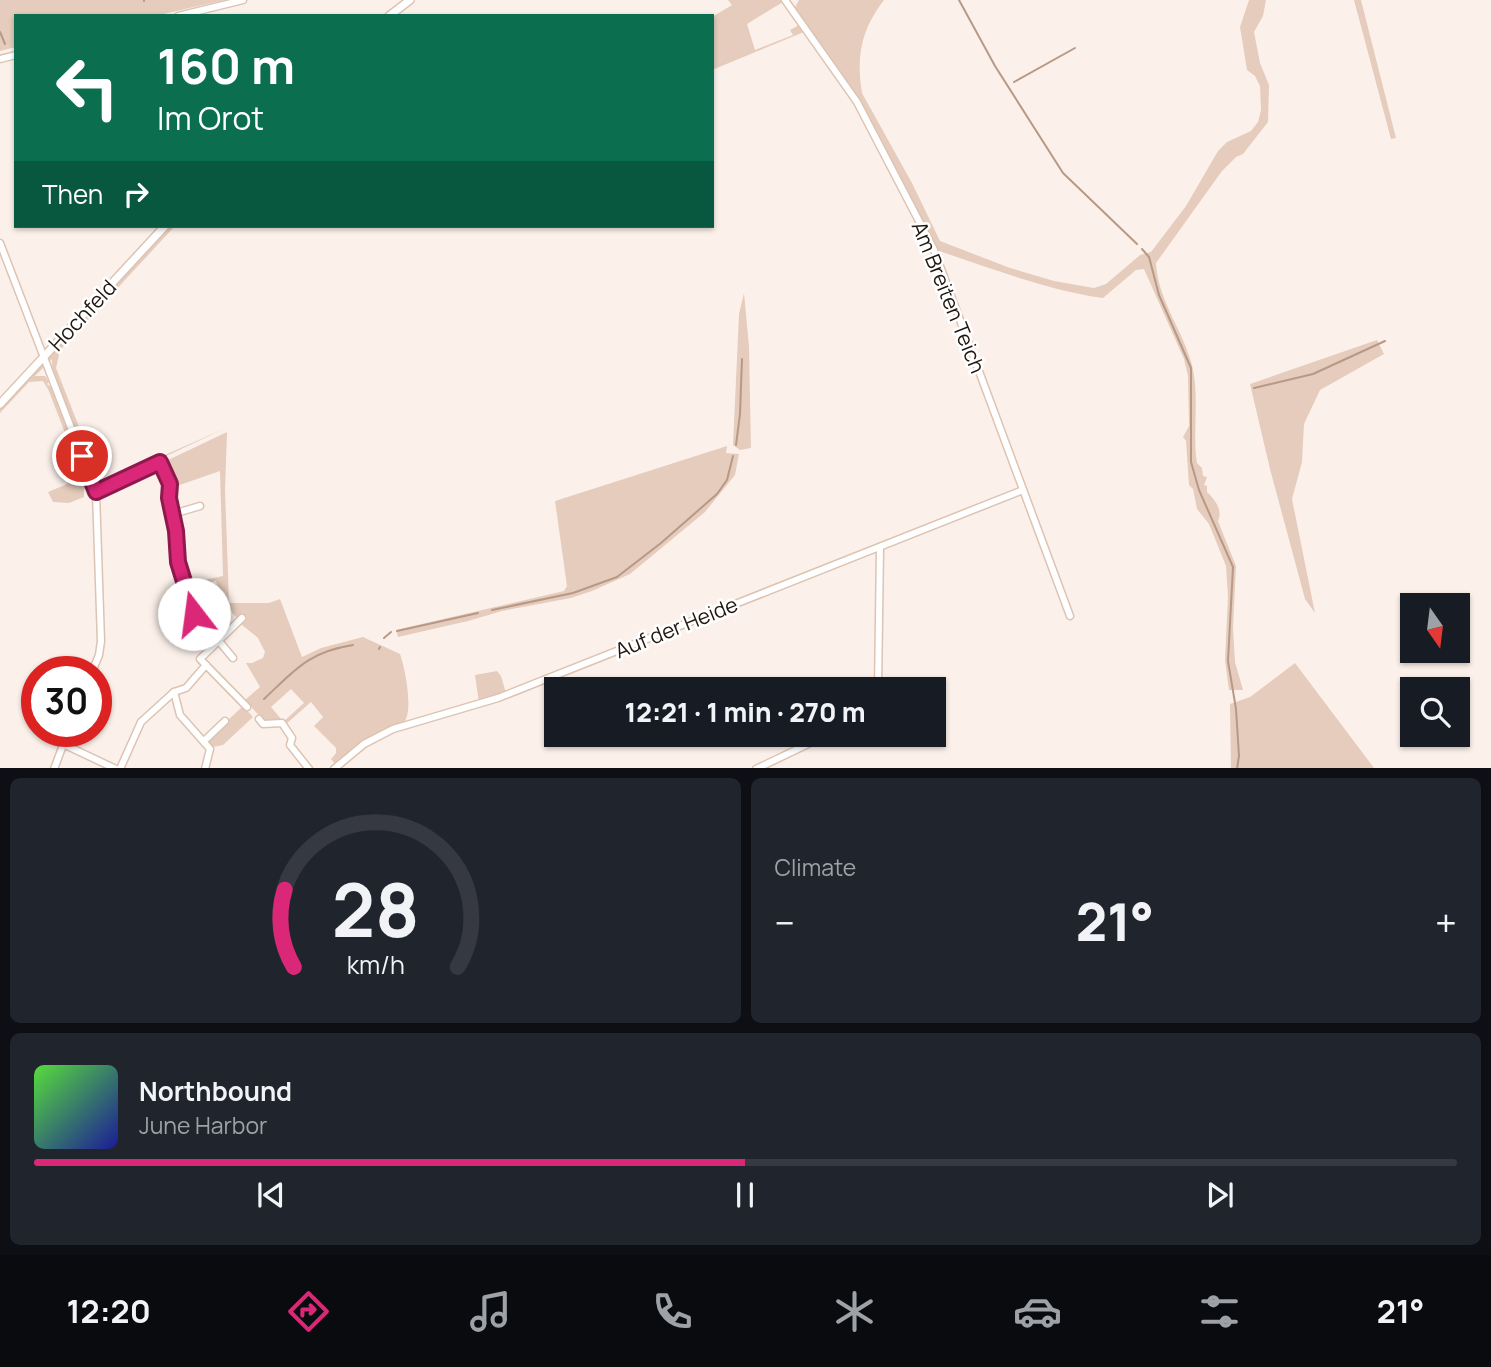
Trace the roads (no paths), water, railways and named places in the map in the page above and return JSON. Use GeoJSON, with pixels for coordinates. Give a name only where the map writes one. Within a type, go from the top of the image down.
{"type":"FeatureCollection","features":[{"type":"Feature","properties":{"kind":"street"},"geometry":{"type":"LineString","coordinates":[[186,14],[243,0]]}},
{"type":"Feature","properties":{"kind":"street"},"geometry":{"type":"LineString","coordinates":[[392,14],[410,0]]}},
{"type":"Feature","properties":{"kind":"street","name":"Am Breiten Teich"},"geometry":{"type":"LineString","coordinates":[[785,0],[857,102],[934,250],[1070,615]]}},
{"type":"Feature","properties":{"kind":"street","name":"Hochfeld"},"geometry":{"type":"LineString","coordinates":[[0,404],[163,228]]}},
{"type":"Feature","properties":{"kind":"street"},"geometry":{"type":"LineString","coordinates":[[0,243],[96,492],[101,641],[99,656]]}},
{"type":"Feature","properties":{"kind":"street"},"geometry":{"type":"LineString","coordinates":[[96,492],[160,462],[170,484],[169,498],[178,562],[197,621],[233,658]]}},
{"type":"Feature","properties":{"kind":"street","name":"Auf der Heide"},"geometry":{"type":"LineString","coordinates":[[334,768],[364,744],[393,729],[498,698],[1023,490]]}},
{"type":"Feature","properties":{"kind":"street"},"geometry":{"type":"LineString","coordinates":[[173,514],[200,506]]}},
{"type":"Feature","properties":{"kind":"street"},"geometry":{"type":"LineString","coordinates":[[878,677],[880,547]]}},
{"type":"Feature","properties":{"kind":"street"},"geometry":{"type":"LineString","coordinates":[[166,611],[192,605]]}},
{"type":"Feature","properties":{"kind":"street"},"geometry":{"type":"LineString","coordinates":[[242,618],[201,656],[206,665],[247,707]]}},
{"type":"Feature","properties":{"kind":"street"},"geometry":{"type":"LineString","coordinates":[[70,747],[118,768],[141,722],[174,692],[186,688],[206,665]]}},
{"type":"Feature","properties":{"kind":"street"},"geometry":{"type":"LineString","coordinates":[[174,692],[180,715],[209,749],[205,768]]}},
{"type":"Feature","properties":{"kind":"street"},"geometry":{"type":"LineString","coordinates":[[259,719],[263,724],[282,723],[292,738],[290,746],[309,768]]}},
{"type":"Feature","properties":{"kind":"street"},"geometry":{"type":"LineString","coordinates":[[204,741],[225,721]]}},
{"type":"Feature","properties":{"kind":"street"},"geometry":{"type":"LineString","coordinates":[[54,768],[62,747]]}},
{"type":"Feature","properties":{"kind":"street"},"geometry":{"type":"LineString","coordinates":[[756,768],[801,747]]}},
{"type":"Feature","properties":{"kind":"waterway"},"geometry":{"type":"LineString","coordinates":[[959,0],[995,66],[1063,173],[1137,244]]}},
{"type":"Feature","properties":{"kind":"waterway"},"geometry":{"type":"LineString","coordinates":[[0,32],[5,44]]}},
{"type":"Feature","properties":{"kind":"waterway"},"geometry":{"type":"LineString","coordinates":[[1014,82],[1075,48]]}},
{"type":"Feature","properties":{"kind":"waterway"},"geometry":{"type":"LineString","coordinates":[[1142,249],[1149,257],[1159,295],[1191,368],[1191,462],[1199,490],[1233,567],[1228,661],[1236,709],[1237,768]]}},
{"type":"Feature","properties":{"kind":"waterway"},"geometry":{"type":"LineString","coordinates":[[1254,388],[1313,374],[1385,341]]}},
{"type":"Feature","properties":{"kind":"waterway"},"geometry":{"type":"LineString","coordinates":[[736,445],[742,359]]}},
{"type":"Feature","properties":{"kind":"waterway"},"geometry":{"type":"LineString","coordinates":[[492,610],[573,593],[617,577],[717,494],[727,480],[733,456]]}},
{"type":"Feature","properties":{"kind":"waterway"},"geometry":{"type":"LineString","coordinates":[[397,631],[478,613]]}},
{"type":"Feature","properties":{"kind":"waterway"},"geometry":{"type":"LineString","coordinates":[[384,638],[391,632]]}},
{"type":"Feature","properties":{"kind":"waterway"},"geometry":{"type":"LineString","coordinates":[[264,699],[303,664],[324,652],[353,645]]}}]}
